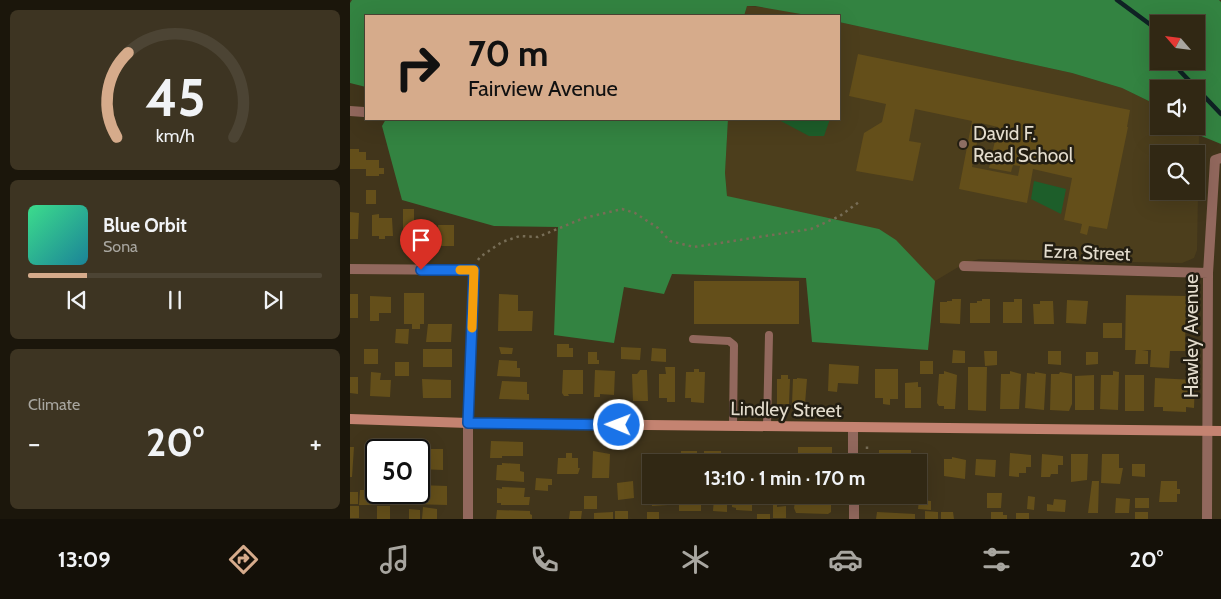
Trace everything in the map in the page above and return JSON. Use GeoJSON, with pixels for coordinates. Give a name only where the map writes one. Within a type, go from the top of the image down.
{"type":"FeatureCollection","features":[{"type":"Feature","properties":{"kind":"main road","name":"Lindley Street"},"geometry":{"type":"LineString","coordinates":[[350,419],[468,423],[1221,431]]}},
{"type":"Feature","properties":{"kind":"street"},"geometry":{"type":"LineString","coordinates":[[350,111],[364,112]]}},
{"type":"Feature","properties":{"kind":"street","name":"Hawley Avenue"},"geometry":{"type":"LineString","coordinates":[[1207,519],[1208,273],[1215,160],[1221,158]]}},
{"type":"Feature","properties":{"kind":"street","name":"Ezra Street"},"geometry":{"type":"LineString","coordinates":[[964,266],[1208,273]]}},
{"type":"Feature","properties":{"kind":"street"},"geometry":{"type":"LineString","coordinates":[[350,269],[474,270],[468,423],[468,519]]}},
{"type":"Feature","properties":{"kind":"street"},"geometry":{"type":"LineString","coordinates":[[854,427],[854,454]]}},
{"type":"Feature","properties":{"kind":"street"},"geometry":{"type":"LineString","coordinates":[[854,504],[854,519]]}},
{"type":"Feature","properties":{"kind":"lane"},"geometry":{"type":"LineString","coordinates":[[767,426],[769,335]]}},
{"type":"Feature","properties":{"kind":"lane"},"geometry":{"type":"LineString","coordinates":[[693,339],[728,341],[734,346],[733,426]]}},
{"type":"Feature","properties":{"kind":"path"},"geometry":{"type":"LineString","coordinates":[[474,270],[480,257],[502,242],[520,236],[538,237],[584,218],[622,209],[635,213],[658,228],[670,241],[694,246],[811,229],[840,216],[859,202]]}},
{"type":"Feature","properties":{"kind":"path"},"geometry":{"type":"LineString","coordinates":[[867,443],[867,454]]}},
{"type":"Feature","properties":{"kind":"shaded area"},"geometry":{"type":"Polygon","coordinates":[[[747,6],[807,15],[744,15],[747,6]]]}},
{"type":"Feature","properties":{"kind":"shaded area","name":"David F. Read School"},"geometry":{"type":"Polygon","coordinates":[[[840,22],[1072,73],[1122,88],[1150,102],[1150,135],[1199,135],[1199,145],[1150,145],[1150,200],[1198,200],[1197,250],[1194,258],[1182,263],[979,259],[965,263],[935,281],[913,260],[727,196],[725,173],[728,120],[840,120],[840,22]]]}},
{"type":"Feature","properties":{"kind":"green space"},"geometry":{"type":"Polygon","coordinates":[[[352,0],[1219,0],[1221,2],[1221,144],[1199,135],[1205,135],[1205,80],[1150,80],[1150,102],[1122,88],[1072,73],[840,22],[840,15],[806,15],[755,6],[747,6],[744,15],[365,15],[365,87],[350,83],[350,3],[352,0]]]}},
{"type":"Feature","properties":{"kind":"green space"},"geometry":{"type":"Polygon","coordinates":[[[385,120],[728,120],[725,173],[727,196],[879,229],[896,240],[935,281],[928,350],[812,342],[806,278],[672,274],[664,294],[624,287],[614,343],[554,335],[558,227],[494,226],[402,200],[382,126],[385,120]]]}},
{"type":"Feature","properties":{"kind":"green space"},"geometry":{"type":"Polygon","coordinates":[[[779,120],[830,120],[824,136],[809,136],[779,120]]]}},
{"type":"Feature","properties":{"kind":"green space"},"geometry":{"type":"Polygon","coordinates":[[[1034,181],[1066,189],[1061,214],[1031,199],[1034,181]]]}},
{"type":"Feature","properties":{"kind":"building"},"geometry":{"type":"Polygon","coordinates":[[[858,54],[1130,110],[1107,229],[1089,226],[1087,235],[1080,233],[1082,224],[1064,220],[1072,178],[1033,169],[1027,203],[959,189],[972,121],[915,109],[909,141],[921,143],[913,181],[856,171],[864,133],[882,122],[886,104],[849,96],[858,54]],[[981,123],[972,167],[1018,176],[1020,166],[1013,165],[1011,172],[989,168],[998,127],[981,123]]]}},
{"type":"Feature","properties":{"kind":"building"},"geometry":{"type":"Polygon","coordinates":[[[350,149],[359,149],[359,152],[366,152],[366,160],[379,160],[379,168],[384,168],[384,174],[366,176],[366,169],[350,169],[350,149]]]}},
{"type":"Feature","properties":{"kind":"building"},"geometry":{"type":"Polygon","coordinates":[[[366,190],[376,190],[376,204],[366,204],[366,190]]]}},
{"type":"Feature","properties":{"kind":"building"},"geometry":{"type":"Polygon","coordinates":[[[403,209],[414,209],[414,220],[423,220],[425,239],[422,241],[410,242],[410,232],[403,230],[403,209]]]}},
{"type":"Feature","properties":{"kind":"building"},"geometry":{"type":"Polygon","coordinates":[[[350,212],[359,213],[358,239],[350,239],[350,212]]]}},
{"type":"Feature","properties":{"kind":"building"},"geometry":{"type":"Polygon","coordinates":[[[379,214],[379,218],[392,218],[393,236],[385,236],[385,239],[379,239],[379,236],[372,236],[372,215],[379,214]]]}},
{"type":"Feature","properties":{"kind":"building"},"geometry":{"type":"Polygon","coordinates":[[[438,225],[454,225],[454,246],[437,246],[438,225]]]}},
{"type":"Feature","properties":{"kind":"building"},"geometry":{"type":"Polygon","coordinates":[[[694,281],[799,281],[799,324],[694,324],[694,281]]]}},
{"type":"Feature","properties":{"kind":"building"},"geometry":{"type":"Polygon","coordinates":[[[404,293],[424,293],[424,324],[420,324],[420,329],[412,329],[412,324],[404,324],[404,293]]]}},
{"type":"Feature","properties":{"kind":"building"},"geometry":{"type":"Polygon","coordinates":[[[350,294],[358,294],[358,318],[350,318],[350,294]]]}},
{"type":"Feature","properties":{"kind":"building"},"geometry":{"type":"Polygon","coordinates":[[[499,294],[518,295],[518,311],[533,311],[532,331],[498,331],[499,294]]]}},
{"type":"Feature","properties":{"kind":"building"},"geometry":{"type":"Polygon","coordinates":[[[1126,295],[1186,296],[1185,351],[1170,351],[1169,368],[1150,367],[1151,350],[1142,350],[1148,351],[1148,364],[1135,364],[1136,350],[1125,350],[1126,295]]]}},
{"type":"Feature","properties":{"kind":"building"},"geometry":{"type":"Polygon","coordinates":[[[370,296],[391,297],[391,313],[379,313],[379,321],[370,321],[370,296]]]}},
{"type":"Feature","properties":{"kind":"building"},"geometry":{"type":"Polygon","coordinates":[[[952,299],[961,299],[960,324],[940,323],[940,302],[952,301],[952,299]]]}},
{"type":"Feature","properties":{"kind":"building"},"geometry":{"type":"Polygon","coordinates":[[[982,299],[990,299],[990,323],[970,323],[970,303],[977,303],[977,301],[982,301],[982,299]]]}},
{"type":"Feature","properties":{"kind":"building"},"geometry":{"type":"Polygon","coordinates":[[[1014,299],[1022,299],[1022,323],[1003,323],[1003,302],[1014,302],[1014,299]]]}},
{"type":"Feature","properties":{"kind":"building"},"geometry":{"type":"Polygon","coordinates":[[[1067,300],[1088,301],[1086,324],[1066,323],[1067,300]]]}},
{"type":"Feature","properties":{"kind":"building"},"geometry":{"type":"Polygon","coordinates":[[[1040,301],[1053,301],[1054,324],[1034,324],[1033,304],[1040,304],[1040,301]]]}},
{"type":"Feature","properties":{"kind":"building"},"geometry":{"type":"Polygon","coordinates":[[[1103,323],[1122,323],[1122,338],[1103,338],[1103,323]]]}},
{"type":"Feature","properties":{"kind":"building"},"geometry":{"type":"Polygon","coordinates":[[[428,324],[452,324],[451,342],[426,342],[428,324]]]}},
{"type":"Feature","properties":{"kind":"building"},"geometry":{"type":"Polygon","coordinates":[[[396,329],[409,329],[408,344],[395,343],[396,329]]]}},
{"type":"Feature","properties":{"kind":"building"},"geometry":{"type":"Polygon","coordinates":[[[557,344],[569,344],[569,348],[573,348],[573,357],[557,357],[557,344]]]}},
{"type":"Feature","properties":{"kind":"building"},"geometry":{"type":"Polygon","coordinates":[[[499,347],[513,348],[512,354],[501,354],[499,347]]]}},
{"type":"Feature","properties":{"kind":"building"},"geometry":{"type":"Polygon","coordinates":[[[621,347],[641,348],[640,360],[621,359],[621,347]]]}},
{"type":"Feature","properties":{"kind":"building"},"geometry":{"type":"Polygon","coordinates":[[[652,348],[666,349],[666,362],[651,361],[652,348]]]}},
{"type":"Feature","properties":{"kind":"building"},"geometry":{"type":"Polygon","coordinates":[[[364,349],[378,349],[378,364],[364,364],[364,349]]]}},
{"type":"Feature","properties":{"kind":"building"},"geometry":{"type":"Polygon","coordinates":[[[423,349],[452,349],[452,367],[423,367],[423,349]]]}},
{"type":"Feature","properties":{"kind":"building"},"geometry":{"type":"Polygon","coordinates":[[[953,350],[965,351],[965,363],[952,363],[953,350]]]}},
{"type":"Feature","properties":{"kind":"building"},"geometry":{"type":"Polygon","coordinates":[[[984,351],[997,351],[997,365],[985,366],[984,351]]]}},
{"type":"Feature","properties":{"kind":"building"},"geometry":{"type":"Polygon","coordinates":[[[1048,351],[1061,351],[1061,365],[1048,364],[1048,351]]]}},
{"type":"Feature","properties":{"kind":"building"},"geometry":{"type":"Polygon","coordinates":[[[588,352],[597,352],[599,364],[588,364],[588,352]]]}},
{"type":"Feature","properties":{"kind":"building"},"geometry":{"type":"Polygon","coordinates":[[[1086,352],[1098,352],[1098,364],[1086,365],[1086,352]]]}},
{"type":"Feature","properties":{"kind":"building"},"geometry":{"type":"Polygon","coordinates":[[[499,360],[517,361],[517,368],[520,368],[520,377],[497,376],[499,360]]]}},
{"type":"Feature","properties":{"kind":"building"},"geometry":{"type":"Polygon","coordinates":[[[920,361],[933,361],[933,374],[920,374],[920,361]]]}},
{"type":"Feature","properties":{"kind":"building"},"geometry":{"type":"Polygon","coordinates":[[[395,362],[409,362],[409,376],[395,376],[395,362]]]}},
{"type":"Feature","properties":{"kind":"building"},"geometry":{"type":"Polygon","coordinates":[[[829,364],[859,366],[858,384],[838,383],[837,392],[828,391],[829,364]]]}},
{"type":"Feature","properties":{"kind":"building"},"geometry":{"type":"Polygon","coordinates":[[[665,367],[675,367],[675,402],[667,402],[667,398],[659,398],[659,374],[666,374],[665,367]]]}},
{"type":"Feature","properties":{"kind":"building"},"geometry":{"type":"Polygon","coordinates":[[[968,367],[987,367],[986,411],[968,410],[968,367]]]}},
{"type":"Feature","properties":{"kind":"building"},"geometry":{"type":"Polygon","coordinates":[[[694,369],[699,369],[699,372],[705,372],[704,403],[691,402],[691,398],[685,398],[686,372],[694,372],[694,369]]]}},
{"type":"Feature","properties":{"kind":"building"},"geometry":{"type":"Polygon","coordinates":[[[875,369],[898,369],[898,399],[890,399],[890,405],[883,404],[883,398],[875,398],[875,369]]]}},
{"type":"Feature","properties":{"kind":"building"},"geometry":{"type":"Polygon","coordinates":[[[563,370],[583,370],[583,394],[568,394],[569,396],[564,396],[562,393],[563,370]]]}},
{"type":"Feature","properties":{"kind":"building"},"geometry":{"type":"Polygon","coordinates":[[[595,370],[615,371],[614,395],[600,394],[600,397],[594,397],[595,370]]]}},
{"type":"Feature","properties":{"kind":"building"},"geometry":{"type":"Polygon","coordinates":[[[640,370],[647,370],[648,401],[633,401],[632,374],[637,374],[640,370]]]}},
{"type":"Feature","properties":{"kind":"building"},"geometry":{"type":"Polygon","coordinates":[[[944,371],[957,375],[955,409],[944,409],[944,406],[939,406],[937,403],[939,374],[944,374],[944,371]]]}},
{"type":"Feature","properties":{"kind":"building"},"geometry":{"type":"Polygon","coordinates":[[[1010,371],[1021,374],[1019,409],[1000,409],[1001,374],[1010,374],[1010,371]]]}},
{"type":"Feature","properties":{"kind":"building"},"geometry":{"type":"Polygon","coordinates":[[[1113,371],[1119,372],[1118,410],[1100,409],[1101,375],[1113,375],[1113,371]]]}},
{"type":"Feature","properties":{"kind":"building"},"geometry":{"type":"Polygon","coordinates":[[[371,372],[381,373],[380,380],[391,380],[390,397],[370,396],[371,372]]]}},
{"type":"Feature","properties":{"kind":"building"},"geometry":{"type":"Polygon","coordinates":[[[1035,372],[1046,374],[1044,410],[1025,408],[1027,373],[1035,374],[1035,372]]]}},
{"type":"Feature","properties":{"kind":"building"},"geometry":{"type":"Polygon","coordinates":[[[1060,372],[1072,374],[1072,404],[1069,411],[1050,410],[1051,374],[1059,374],[1060,372]]]}},
{"type":"Feature","properties":{"kind":"building"},"geometry":{"type":"Polygon","coordinates":[[[781,375],[788,375],[788,379],[790,379],[789,404],[777,404],[777,379],[781,379],[781,375]]]}},
{"type":"Feature","properties":{"kind":"building"},"geometry":{"type":"Polygon","coordinates":[[[1094,375],[1094,410],[1075,410],[1075,376],[1094,375]]]}},
{"type":"Feature","properties":{"kind":"building"},"geometry":{"type":"Polygon","coordinates":[[[1125,375],[1144,375],[1144,411],[1125,411],[1125,375]]]}},
{"type":"Feature","properties":{"kind":"building"},"geometry":{"type":"Polygon","coordinates":[[[350,377],[358,377],[358,394],[350,393],[350,377]]]}},
{"type":"Feature","properties":{"kind":"building"},"geometry":{"type":"Polygon","coordinates":[[[1155,378],[1195,380],[1194,408],[1186,407],[1186,412],[1163,411],[1163,407],[1154,407],[1155,378]]]}},
{"type":"Feature","properties":{"kind":"building"},"geometry":{"type":"Polygon","coordinates":[[[422,379],[451,380],[451,398],[423,398],[422,379]]]}},
{"type":"Feature","properties":{"kind":"building"},"geometry":{"type":"Polygon","coordinates":[[[793,379],[807,379],[805,404],[792,404],[793,379]]]}},
{"type":"Feature","properties":{"kind":"building"},"geometry":{"type":"Polygon","coordinates":[[[502,381],[527,382],[529,400],[499,399],[502,381]]]}},
{"type":"Feature","properties":{"kind":"building"},"geometry":{"type":"Polygon","coordinates":[[[918,382],[918,387],[921,387],[921,408],[905,408],[905,383],[918,382]]]}},
{"type":"Feature","properties":{"kind":"building"},"geometry":{"type":"Polygon","coordinates":[[[491,441],[523,442],[523,456],[490,458],[491,441]]]}},
{"type":"Feature","properties":{"kind":"building"},"geometry":{"type":"Polygon","coordinates":[[[350,447],[354,447],[352,477],[350,477],[350,447]]]}},
{"type":"Feature","properties":{"kind":"building"},"geometry":{"type":"Polygon","coordinates":[[[798,447],[832,447],[832,454],[798,454],[798,447]]]}},
{"type":"Feature","properties":{"kind":"building"},"geometry":{"type":"Polygon","coordinates":[[[430,449],[443,449],[443,470],[430,469],[430,449]]]}},
{"type":"Feature","properties":{"kind":"building"},"geometry":{"type":"Polygon","coordinates":[[[879,450],[911,450],[911,453],[914,453],[914,454],[879,454],[879,450]]]}},
{"type":"Feature","properties":{"kind":"building"},"geometry":{"type":"Polygon","coordinates":[[[593,451],[610,454],[609,478],[592,478],[593,451]]]}},
{"type":"Feature","properties":{"kind":"building"},"geometry":{"type":"Polygon","coordinates":[[[681,451],[697,451],[697,454],[681,454],[681,451]]]}},
{"type":"Feature","properties":{"kind":"building"},"geometry":{"type":"Polygon","coordinates":[[[704,451],[721,451],[721,454],[704,454],[704,451]]]}},
{"type":"Feature","properties":{"kind":"building"},"geometry":{"type":"Polygon","coordinates":[[[566,453],[572,453],[572,458],[578,458],[578,468],[580,468],[578,474],[557,474],[558,458],[566,458],[566,453]]]}},
{"type":"Feature","properties":{"kind":"building"},"geometry":{"type":"Polygon","coordinates":[[[1010,453],[1031,455],[1031,467],[1026,467],[1026,473],[1019,473],[1019,477],[1009,476],[1010,453]]]}},
{"type":"Feature","properties":{"kind":"building"},"geometry":{"type":"Polygon","coordinates":[[[1042,454],[1063,456],[1063,465],[1058,465],[1058,474],[1051,474],[1050,477],[1041,477],[1042,454]]]}},
{"type":"Feature","properties":{"kind":"building"},"geometry":{"type":"Polygon","coordinates":[[[1071,454],[1088,454],[1087,480],[1071,482],[1071,454]]]}},
{"type":"Feature","properties":{"kind":"building"},"geometry":{"type":"Polygon","coordinates":[[[1102,454],[1119,454],[1119,468],[1123,468],[1120,484],[1101,483],[1102,454]]]}},
{"type":"Feature","properties":{"kind":"building"},"geometry":{"type":"Polygon","coordinates":[[[952,457],[966,460],[965,479],[944,476],[944,459],[952,459],[952,457]]]}},
{"type":"Feature","properties":{"kind":"building"},"geometry":{"type":"Polygon","coordinates":[[[976,459],[996,460],[995,477],[975,475],[976,459]]]}},
{"type":"Feature","properties":{"kind":"building"},"geometry":{"type":"Polygon","coordinates":[[[502,463],[520,464],[520,471],[524,472],[524,482],[496,480],[497,465],[502,465],[502,463]]]}},
{"type":"Feature","properties":{"kind":"building"},"geometry":{"type":"Polygon","coordinates":[[[1132,464],[1145,464],[1145,477],[1132,476],[1132,464]]]}},
{"type":"Feature","properties":{"kind":"building"},"geometry":{"type":"Polygon","coordinates":[[[536,478],[552,479],[552,485],[548,485],[548,491],[535,490],[536,478]]]}},
{"type":"Feature","properties":{"kind":"building"},"geometry":{"type":"Polygon","coordinates":[[[633,481],[634,498],[618,500],[617,483],[633,481]]]}},
{"type":"Feature","properties":{"kind":"building"},"geometry":{"type":"Polygon","coordinates":[[[1092,481],[1099,481],[1098,513],[1088,513],[1092,481]]]}},
{"type":"Feature","properties":{"kind":"building"},"geometry":{"type":"Polygon","coordinates":[[[1161,481],[1177,481],[1177,489],[1180,489],[1180,494],[1177,494],[1177,502],[1159,502],[1161,481]]]}},
{"type":"Feature","properties":{"kind":"building"},"geometry":{"type":"Polygon","coordinates":[[[430,485],[447,486],[447,505],[410,504],[430,504],[430,485]]]}},
{"type":"Feature","properties":{"kind":"building"},"geometry":{"type":"Polygon","coordinates":[[[502,487],[525,488],[524,497],[530,497],[529,505],[501,505],[501,503],[497,503],[497,488],[502,489],[502,487]]]}},
{"type":"Feature","properties":{"kind":"building"},"geometry":{"type":"Polygon","coordinates":[[[360,490],[365,490],[365,504],[373,505],[359,505],[360,490]]]}},
{"type":"Feature","properties":{"kind":"building"},"geometry":{"type":"Polygon","coordinates":[[[350,492],[358,492],[358,504],[350,504],[350,492]]]}},
{"type":"Feature","properties":{"kind":"building"},"geometry":{"type":"Polygon","coordinates":[[[987,493],[1002,493],[1001,508],[987,508],[987,493]]]}},
{"type":"Feature","properties":{"kind":"building"},"geometry":{"type":"Polygon","coordinates":[[[584,496],[597,496],[597,509],[584,509],[584,496]]]}},
{"type":"Feature","properties":{"kind":"building"},"geometry":{"type":"Polygon","coordinates":[[[1028,496],[1035,497],[1034,510],[1027,509],[1028,496]]]}},
{"type":"Feature","properties":{"kind":"building"},"geometry":{"type":"Polygon","coordinates":[[[1116,498],[1130,499],[1129,513],[1115,513],[1116,498]]]}},
{"type":"Feature","properties":{"kind":"building"},"geometry":{"type":"Polygon","coordinates":[[[1135,498],[1149,498],[1149,508],[1135,508],[1135,498]]]}},
{"type":"Feature","properties":{"kind":"building"},"geometry":{"type":"Polygon","coordinates":[[[1054,499],[1066,500],[1065,512],[1047,511],[1047,504],[1053,505],[1054,499]]]}},
{"type":"Feature","properties":{"kind":"building"},"geometry":{"type":"Polygon","coordinates":[[[927,501],[931,501],[931,510],[918,509],[919,504],[927,504],[927,501]]]}},
{"type":"Feature","properties":{"kind":"building"},"geometry":{"type":"Polygon","coordinates":[[[652,504],[668,505],[652,506],[652,504]]]}},
{"type":"Feature","properties":{"kind":"building"},"geometry":{"type":"Polygon","coordinates":[[[679,504],[701,504],[701,511],[679,511],[679,504]]]}},
{"type":"Feature","properties":{"kind":"building"},"geometry":{"type":"Polygon","coordinates":[[[714,504],[727,504],[727,512],[713,511],[714,504]]]}},
{"type":"Feature","properties":{"kind":"building"},"geometry":{"type":"Polygon","coordinates":[[[732,504],[752,504],[752,511],[736,510],[736,508],[732,507],[732,504]]]}},
{"type":"Feature","properties":{"kind":"building"},"geometry":{"type":"Polygon","coordinates":[[[773,504],[777,504],[777,507],[786,506],[786,518],[773,518],[773,504]]]}},
{"type":"Feature","properties":{"kind":"building"},"geometry":{"type":"Polygon","coordinates":[[[795,504],[831,504],[831,512],[828,514],[796,513],[795,504]]]}},
{"type":"Feature","properties":{"kind":"building"},"geometry":{"type":"Polygon","coordinates":[[[350,506],[359,506],[359,518],[350,518],[350,506]]]}},
{"type":"Feature","properties":{"kind":"building"},"geometry":{"type":"Polygon","coordinates":[[[377,506],[390,506],[390,519],[377,519],[377,506]]]}},
{"type":"Feature","properties":{"kind":"building"},"geometry":{"type":"Polygon","coordinates":[[[423,507],[437,509],[437,519],[422,519],[423,507]]]}},
{"type":"Feature","properties":{"kind":"building"},"geometry":{"type":"Polygon","coordinates":[[[409,509],[420,510],[420,519],[409,519],[409,509]]]}},
{"type":"Feature","properties":{"kind":"building"},"geometry":{"type":"Polygon","coordinates":[[[497,510],[530,511],[532,519],[496,519],[497,510]]]}},
{"type":"Feature","properties":{"kind":"building"},"geometry":{"type":"Polygon","coordinates":[[[570,511],[582,511],[581,519],[569,519],[570,511]]]}},
{"type":"Feature","properties":{"kind":"building"},"geometry":{"type":"Polygon","coordinates":[[[615,511],[628,511],[628,519],[615,519],[615,511]]]}},
{"type":"Feature","properties":{"kind":"building"},"geometry":{"type":"Polygon","coordinates":[[[925,511],[938,512],[938,519],[925,519],[925,511]]]}},
{"type":"Feature","properties":{"kind":"building"},"geometry":{"type":"Polygon","coordinates":[[[613,512],[613,519],[594,519],[594,513],[613,512]]]}},
{"type":"Feature","properties":{"kind":"building"},"geometry":{"type":"Polygon","coordinates":[[[647,512],[659,512],[659,519],[647,519],[647,512]]]}},
{"type":"Feature","properties":{"kind":"building"},"geometry":{"type":"Polygon","coordinates":[[[877,512],[915,514],[915,519],[876,519],[877,512]]]}},
{"type":"Feature","properties":{"kind":"building"},"geometry":{"type":"Polygon","coordinates":[[[941,512],[953,512],[954,519],[941,519],[941,512]]]}},
{"type":"Feature","properties":{"kind":"building"},"geometry":{"type":"Polygon","coordinates":[[[991,512],[1003,512],[1003,515],[1007,515],[1007,519],[991,519],[991,512]]]}},
{"type":"Feature","properties":{"kind":"building"},"geometry":{"type":"Polygon","coordinates":[[[1135,512],[1148,512],[1148,519],[1135,519],[1135,512]]]}},
{"type":"Feature","properties":{"kind":"building"},"geometry":{"type":"Polygon","coordinates":[[[1016,513],[1029,513],[1029,519],[1016,519],[1016,513]]]}},
{"type":"Feature","properties":{"kind":"building"},"geometry":{"type":"Polygon","coordinates":[[[757,514],[770,514],[770,519],[757,519],[757,514]]]}},
{"type":"Feature","properties":{"kind":"waterway"},"geometry":{"type":"LineString","coordinates":[[1117,0],[1150,24]]}},
{"type":"Feature","properties":{"kind":"waterway"},"geometry":{"type":"LineString","coordinates":[[1180,70],[1221,114]]}},
{"type":"Feature","properties":{"kind":"slow traffic"},"geometry":{"type":"LineString","coordinates":[[460,270],[474,270],[472,328]]}},
{"type":"Feature","properties":{"kind":"place","name":"David F. Read School"},"geometry":{"type":"Point","coordinates":[963,144]}},
{"type":"Feature","properties":{"kind":"route"},"geometry":{"type":"LineString","coordinates":[[421,270],[474,270],[468,423],[619,425]]}}]}
